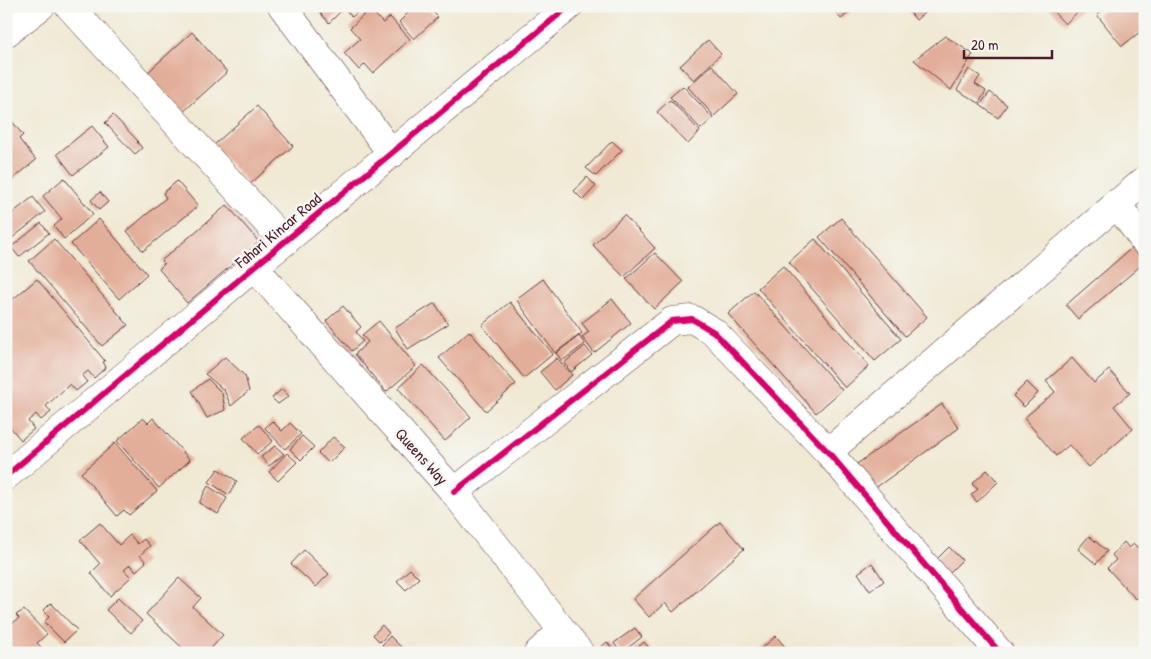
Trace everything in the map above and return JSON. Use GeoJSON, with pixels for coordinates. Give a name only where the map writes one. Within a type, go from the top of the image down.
{"type":"FeatureCollection","features":[{"type":"Feature","properties":{"kind":"street"},"geometry":{"type":"LineString","coordinates":[[6,33],[41,6]]}},
{"type":"Feature","properties":{"kind":"street"},"geometry":{"type":"LineString","coordinates":[[69,6],[285,242]]}},
{"type":"Feature","properties":{"kind":"street"},"geometry":{"type":"LineString","coordinates":[[282,6],[392,154]]}},
{"type":"Feature","properties":{"kind":"street","name":"Fahari Kincar Road"},"geometry":{"type":"LineString","coordinates":[[6,476],[569,6]]}},
{"type":"Feature","properties":{"kind":"street"},"geometry":{"type":"LineString","coordinates":[[828,452],[1145,180]]}},
{"type":"Feature","properties":{"kind":"street"},"geometry":{"type":"LineString","coordinates":[[1116,204],[1145,242]]}},
{"type":"Feature","properties":{"kind":"street","name":"Queens Way"},"geometry":{"type":"LineString","coordinates":[[254,268],[454,492],[580,653]]}},
{"type":"Feature","properties":{"kind":"street"},"geometry":{"type":"LineString","coordinates":[[454,492],[672,321],[692,319],[714,332],[828,452],[1000,653]]}},
{"type":"Feature","properties":{"kind":"street"},"geometry":{"type":"LineString","coordinates":[[538,653],[562,632]]}},
{"type":"Feature","properties":{"kind":"building"},"geometry":{"type":"Polygon","coordinates":[[[314,6],[364,6],[352,17],[344,8],[329,23],[314,6]]]}},
{"type":"Feature","properties":{"kind":"building"},"geometry":{"type":"Polygon","coordinates":[[[415,6],[427,6],[438,17],[414,39],[399,22],[415,6]]]}},
{"type":"Feature","properties":{"kind":"building"},"geometry":{"type":"Polygon","coordinates":[[[831,6],[857,6],[841,19],[831,6]]]}},
{"type":"Feature","properties":{"kind":"building"},"geometry":{"type":"Polygon","coordinates":[[[905,6],[932,6],[916,20],[905,6]]]}},
{"type":"Feature","properties":{"kind":"building"},"geometry":{"type":"Polygon","coordinates":[[[1048,6],[1084,6],[1065,24],[1048,6]]]}},
{"type":"Feature","properties":{"kind":"building"},"geometry":{"type":"Polygon","coordinates":[[[1108,6],[1145,6],[1145,28],[1122,46],[1097,15],[1108,6]]]}},
{"type":"Feature","properties":{"kind":"building"},"geometry":{"type":"Polygon","coordinates":[[[370,9],[383,23],[390,17],[410,39],[373,73],[365,64],[359,70],[344,53],[360,39],[350,28],[370,9]]]}},
{"type":"Feature","properties":{"kind":"building"},"geometry":{"type":"Polygon","coordinates":[[[192,32],[227,72],[182,113],[147,73],[192,32]]]}},
{"type":"Feature","properties":{"kind":"building"},"geometry":{"type":"Polygon","coordinates":[[[945,36],[973,54],[951,90],[914,60],[945,36]]]}},
{"type":"Feature","properties":{"kind":"building"},"geometry":{"type":"Polygon","coordinates":[[[708,40],[721,54],[694,80],[680,66],[708,40]]]}},
{"type":"Feature","properties":{"kind":"building"},"geometry":{"type":"Polygon","coordinates":[[[712,65],[738,94],[714,116],[688,87],[712,65]]]}},
{"type":"Feature","properties":{"kind":"building"},"geometry":{"type":"Polygon","coordinates":[[[969,69],[980,76],[975,84],[986,91],[979,103],[957,90],[969,69]]]}},
{"type":"Feature","properties":{"kind":"building"},"geometry":{"type":"Polygon","coordinates":[[[683,86],[713,118],[701,129],[670,97],[683,86]]]}},
{"type":"Feature","properties":{"kind":"building"},"geometry":{"type":"Polygon","coordinates":[[[990,92],[1007,105],[998,118],[980,105],[990,92]]]}},
{"type":"Feature","properties":{"kind":"building"},"geometry":{"type":"Polygon","coordinates":[[[670,100],[700,131],[688,144],[657,112],[670,100]]]}},
{"type":"Feature","properties":{"kind":"building"},"geometry":{"type":"Polygon","coordinates":[[[257,106],[293,146],[249,185],[214,145],[257,106]]]}},
{"type":"Feature","properties":{"kind":"building"},"geometry":{"type":"Polygon","coordinates":[[[6,114],[23,135],[19,139],[36,160],[6,185],[6,114]]]}},
{"type":"Feature","properties":{"kind":"building"},"geometry":{"type":"Polygon","coordinates":[[[113,115],[138,141],[142,148],[135,154],[105,123],[113,115]]]}},
{"type":"Feature","properties":{"kind":"building"},"geometry":{"type":"Polygon","coordinates":[[[92,126],[109,147],[73,175],[57,154],[92,126]]]}},
{"type":"Feature","properties":{"kind":"building"},"geometry":{"type":"Polygon","coordinates":[[[612,141],[622,150],[596,176],[586,168],[612,141]]]}},
{"type":"Feature","properties":{"kind":"building"},"geometry":{"type":"Polygon","coordinates":[[[587,177],[596,186],[583,200],[574,191],[587,177]]]}},
{"type":"Feature","properties":{"kind":"building"},"geometry":{"type":"Polygon","coordinates":[[[64,178],[93,214],[64,239],[54,226],[62,219],[43,196],[64,178]]]}},
{"type":"Feature","properties":{"kind":"building"},"geometry":{"type":"Polygon","coordinates":[[[177,181],[198,206],[143,251],[127,231],[166,198],[163,193],[177,181]]]}},
{"type":"Feature","properties":{"kind":"building"},"geometry":{"type":"Polygon","coordinates":[[[100,192],[108,202],[99,210],[91,200],[100,192]]]}},
{"type":"Feature","properties":{"kind":"building"},"geometry":{"type":"Polygon","coordinates":[[[33,197],[45,212],[6,243],[6,218],[33,197]]]}},
{"type":"Feature","properties":{"kind":"building"},"geometry":{"type":"Polygon","coordinates":[[[227,205],[259,242],[187,303],[159,269],[164,264],[161,261],[227,205]]]}},
{"type":"Feature","properties":{"kind":"building"},"geometry":{"type":"Polygon","coordinates":[[[624,215],[655,248],[624,277],[593,245],[624,215]]]}},
{"type":"Feature","properties":{"kind":"building"},"geometry":{"type":"Polygon","coordinates":[[[841,218],[927,317],[905,336],[819,237],[841,218]]]}},
{"type":"Feature","properties":{"kind":"building"},"geometry":{"type":"Polygon","coordinates":[[[99,219],[147,274],[119,299],[71,244],[99,219]]]}},
{"type":"Feature","properties":{"kind":"building"},"geometry":{"type":"Polygon","coordinates":[[[41,223],[49,233],[19,257],[11,247],[41,223]]]}},
{"type":"Feature","properties":{"kind":"building"},"geometry":{"type":"Polygon","coordinates":[[[54,239],[128,325],[102,346],[29,261],[54,239]]]}},
{"type":"Feature","properties":{"kind":"building"},"geometry":{"type":"Polygon","coordinates":[[[815,239],[901,339],[875,361],[789,262],[815,239]]]}},
{"type":"Feature","properties":{"kind":"building"},"geometry":{"type":"Polygon","coordinates":[[[1135,245],[1145,256],[1145,262],[1078,319],[1066,305],[1135,245]]]}},
{"type":"Feature","properties":{"kind":"building"},"geometry":{"type":"Polygon","coordinates":[[[655,253],[683,282],[654,309],[626,279],[655,253]]]}},
{"type":"Feature","properties":{"kind":"building"},"geometry":{"type":"Polygon","coordinates":[[[783,266],[869,366],[845,388],[758,288],[783,266]]]}},
{"type":"Feature","properties":{"kind":"building"},"geometry":{"type":"Polygon","coordinates":[[[37,279],[105,361],[103,362],[106,367],[94,378],[88,371],[82,376],[87,382],[76,391],[70,384],[46,406],[51,412],[41,420],[36,414],[28,421],[34,429],[21,440],[6,422],[6,305],[37,279]]]}},
{"type":"Feature","properties":{"kind":"building"},"geometry":{"type":"Polygon","coordinates":[[[543,279],[582,333],[555,353],[516,299],[543,279]]]}},
{"type":"Feature","properties":{"kind":"building"},"geometry":{"type":"Polygon","coordinates":[[[754,291],[842,390],[816,413],[728,314],[754,291]]]}},
{"type":"Feature","properties":{"kind":"building"},"geometry":{"type":"Polygon","coordinates":[[[612,299],[631,323],[594,353],[582,337],[589,332],[582,323],[612,299]]]}},
{"type":"Feature","properties":{"kind":"building"},"geometry":{"type":"Polygon","coordinates":[[[510,302],[553,354],[524,378],[482,325],[510,302]]]}},
{"type":"Feature","properties":{"kind":"building"},"geometry":{"type":"Polygon","coordinates":[[[435,303],[448,324],[408,349],[395,328],[435,303]]]}},
{"type":"Feature","properties":{"kind":"building"},"geometry":{"type":"Polygon","coordinates":[[[343,306],[361,327],[356,332],[363,341],[352,351],[326,321],[343,306]]]}},
{"type":"Feature","properties":{"kind":"building"},"geometry":{"type":"Polygon","coordinates":[[[379,321],[416,366],[386,392],[355,354],[368,342],[362,335],[379,321]]]}},
{"type":"Feature","properties":{"kind":"building"},"geometry":{"type":"Polygon","coordinates":[[[469,331],[516,384],[486,411],[439,358],[469,331]]]}},
{"type":"Feature","properties":{"kind":"building"},"geometry":{"type":"Polygon","coordinates":[[[579,336],[585,344],[562,361],[556,353],[579,336]]]}},
{"type":"Feature","properties":{"kind":"building"},"geometry":{"type":"Polygon","coordinates":[[[585,346],[592,355],[571,372],[564,363],[585,346]]]}},
{"type":"Feature","properties":{"kind":"building"},"geometry":{"type":"Polygon","coordinates":[[[225,357],[245,376],[249,391],[231,406],[224,390],[205,374],[225,357]]]}},
{"type":"Feature","properties":{"kind":"building"},"geometry":{"type":"Polygon","coordinates":[[[557,358],[572,375],[555,390],[540,372],[557,358]]]}},
{"type":"Feature","properties":{"kind":"building"},"geometry":{"type":"Polygon","coordinates":[[[1072,358],[1094,383],[1109,370],[1130,393],[1114,406],[1133,429],[1089,467],[1069,445],[1056,456],[1024,418],[1055,392],[1046,381],[1072,358]]]}},
{"type":"Feature","properties":{"kind":"building"},"geometry":{"type":"Polygon","coordinates":[[[423,365],[471,417],[445,441],[398,388],[423,365]]]}},
{"type":"Feature","properties":{"kind":"building"},"geometry":{"type":"Polygon","coordinates":[[[208,379],[222,393],[225,410],[207,418],[192,391],[208,379]]]}},
{"type":"Feature","properties":{"kind":"building"},"geometry":{"type":"Polygon","coordinates":[[[1027,382],[1038,393],[1024,407],[1013,396],[1027,382]]]}},
{"type":"Feature","properties":{"kind":"building"},"geometry":{"type":"Polygon","coordinates":[[[282,389],[289,396],[278,404],[272,398],[282,389]]]}},
{"type":"Feature","properties":{"kind":"building"},"geometry":{"type":"Polygon","coordinates":[[[942,404],[959,428],[871,491],[854,466],[942,404]]]}},
{"type":"Feature","properties":{"kind":"building"},"geometry":{"type":"Polygon","coordinates":[[[143,418],[148,423],[153,418],[190,460],[159,488],[117,441],[143,418]]]}},
{"type":"Feature","properties":{"kind":"building"},"geometry":{"type":"Polygon","coordinates":[[[272,421],[282,431],[290,423],[301,434],[285,449],[265,428],[272,421]]]}},
{"type":"Feature","properties":{"kind":"building"},"geometry":{"type":"Polygon","coordinates":[[[259,425],[273,441],[257,454],[243,438],[259,425]]]}},
{"type":"Feature","properties":{"kind":"building"},"geometry":{"type":"Polygon","coordinates":[[[302,436],[314,447],[301,460],[290,449],[302,436]]]}},
{"type":"Feature","properties":{"kind":"building"},"geometry":{"type":"Polygon","coordinates":[[[333,437],[345,447],[329,463],[318,453],[333,437]]]}},
{"type":"Feature","properties":{"kind":"building"},"geometry":{"type":"Polygon","coordinates":[[[115,443],[157,491],[129,515],[124,510],[117,516],[81,473],[115,443]]]}},
{"type":"Feature","properties":{"kind":"building"},"geometry":{"type":"Polygon","coordinates":[[[275,446],[284,454],[269,466],[261,457],[275,446]]]}},
{"type":"Feature","properties":{"kind":"building"},"geometry":{"type":"Polygon","coordinates":[[[287,453],[297,462],[278,481],[269,472],[287,453]]]}},
{"type":"Feature","properties":{"kind":"building"},"geometry":{"type":"Polygon","coordinates":[[[218,469],[237,481],[229,495],[209,482],[218,469]]]}},
{"type":"Feature","properties":{"kind":"building"},"geometry":{"type":"Polygon","coordinates":[[[987,470],[998,482],[977,502],[971,495],[978,489],[972,484],[987,470]]]}},
{"type":"Feature","properties":{"kind":"building"},"geometry":{"type":"Polygon","coordinates":[[[208,486],[227,498],[218,514],[199,503],[208,486]]]}},
{"type":"Feature","properties":{"kind":"building"},"geometry":{"type":"Polygon","coordinates":[[[720,522],[744,549],[673,612],[665,603],[649,617],[633,599],[720,522]]]}},
{"type":"Feature","properties":{"kind":"building"},"geometry":{"type":"Polygon","coordinates":[[[100,523],[119,545],[130,535],[138,544],[144,539],[150,546],[140,555],[146,562],[136,571],[130,565],[124,570],[131,577],[110,596],[91,573],[100,564],[80,540],[100,523]]]}},
{"type":"Feature","properties":{"kind":"building"},"geometry":{"type":"Polygon","coordinates":[[[1089,536],[1107,551],[1096,564],[1078,549],[1089,536]]]}},
{"type":"Feature","properties":{"kind":"building"},"geometry":{"type":"Polygon","coordinates":[[[1124,542],[1129,548],[1134,544],[1145,555],[1145,591],[1136,599],[1107,568],[1116,560],[1112,555],[1124,542]]]}},
{"type":"Feature","properties":{"kind":"building"},"geometry":{"type":"Polygon","coordinates":[[[949,547],[962,560],[946,576],[933,563],[949,547]]]}},
{"type":"Feature","properties":{"kind":"building"},"geometry":{"type":"Polygon","coordinates":[[[304,550],[329,574],[316,587],[291,564],[304,550]]]}},
{"type":"Feature","properties":{"kind":"building"},"geometry":{"type":"Polygon","coordinates":[[[872,563],[884,581],[870,591],[858,573],[872,563]]]}},
{"type":"Feature","properties":{"kind":"building"},"geometry":{"type":"Polygon","coordinates":[[[410,569],[419,578],[406,590],[397,581],[410,569]]]}},
{"type":"Feature","properties":{"kind":"building"},"geometry":{"type":"Polygon","coordinates":[[[179,578],[201,598],[193,607],[223,635],[207,653],[188,653],[146,614],[179,578]]]}},
{"type":"Feature","properties":{"kind":"building"},"geometry":{"type":"Polygon","coordinates":[[[118,598],[142,621],[131,633],[106,610],[118,598]]]}},
{"type":"Feature","properties":{"kind":"building"},"geometry":{"type":"Polygon","coordinates":[[[51,603],[77,630],[64,642],[44,622],[49,617],[43,611],[51,603]]]}},
{"type":"Feature","properties":{"kind":"building"},"geometry":{"type":"Polygon","coordinates":[[[24,610],[47,634],[37,643],[45,651],[43,653],[6,653],[6,620],[10,625],[19,618],[16,615],[24,610]]]}},
{"type":"Feature","properties":{"kind":"building"},"geometry":{"type":"Polygon","coordinates":[[[382,625],[389,633],[380,642],[373,635],[382,625]]]}},
{"type":"Feature","properties":{"kind":"building"},"geometry":{"type":"Polygon","coordinates":[[[635,628],[642,637],[621,653],[614,643],[635,628]]]}},
{"type":"Feature","properties":{"kind":"building"},"geometry":{"type":"Polygon","coordinates":[[[390,636],[404,650],[402,653],[390,653],[382,645],[390,636]]]}},
{"type":"Feature","properties":{"kind":"building"},"geometry":{"type":"Polygon","coordinates":[[[776,636],[790,653],[756,653],[776,636]]]}},
{"type":"Feature","properties":{"kind":"building"},"geometry":{"type":"Polygon","coordinates":[[[607,642],[616,653],[606,653],[601,647],[607,642]]]}},
{"type":"Feature","properties":{"kind":"building"},"geometry":{"type":"Polygon","coordinates":[[[644,642],[653,653],[631,653],[644,642]]]}},
{"type":"Feature","properties":{"kind":"cycle path"},"geometry":{"type":"LineString","coordinates":[[6,476],[254,267],[569,6]]}},
{"type":"Feature","properties":{"kind":"cycle path"},"geometry":{"type":"LineString","coordinates":[[454,492],[672,321],[692,319],[714,332],[828,452],[1000,653]]}}]}
